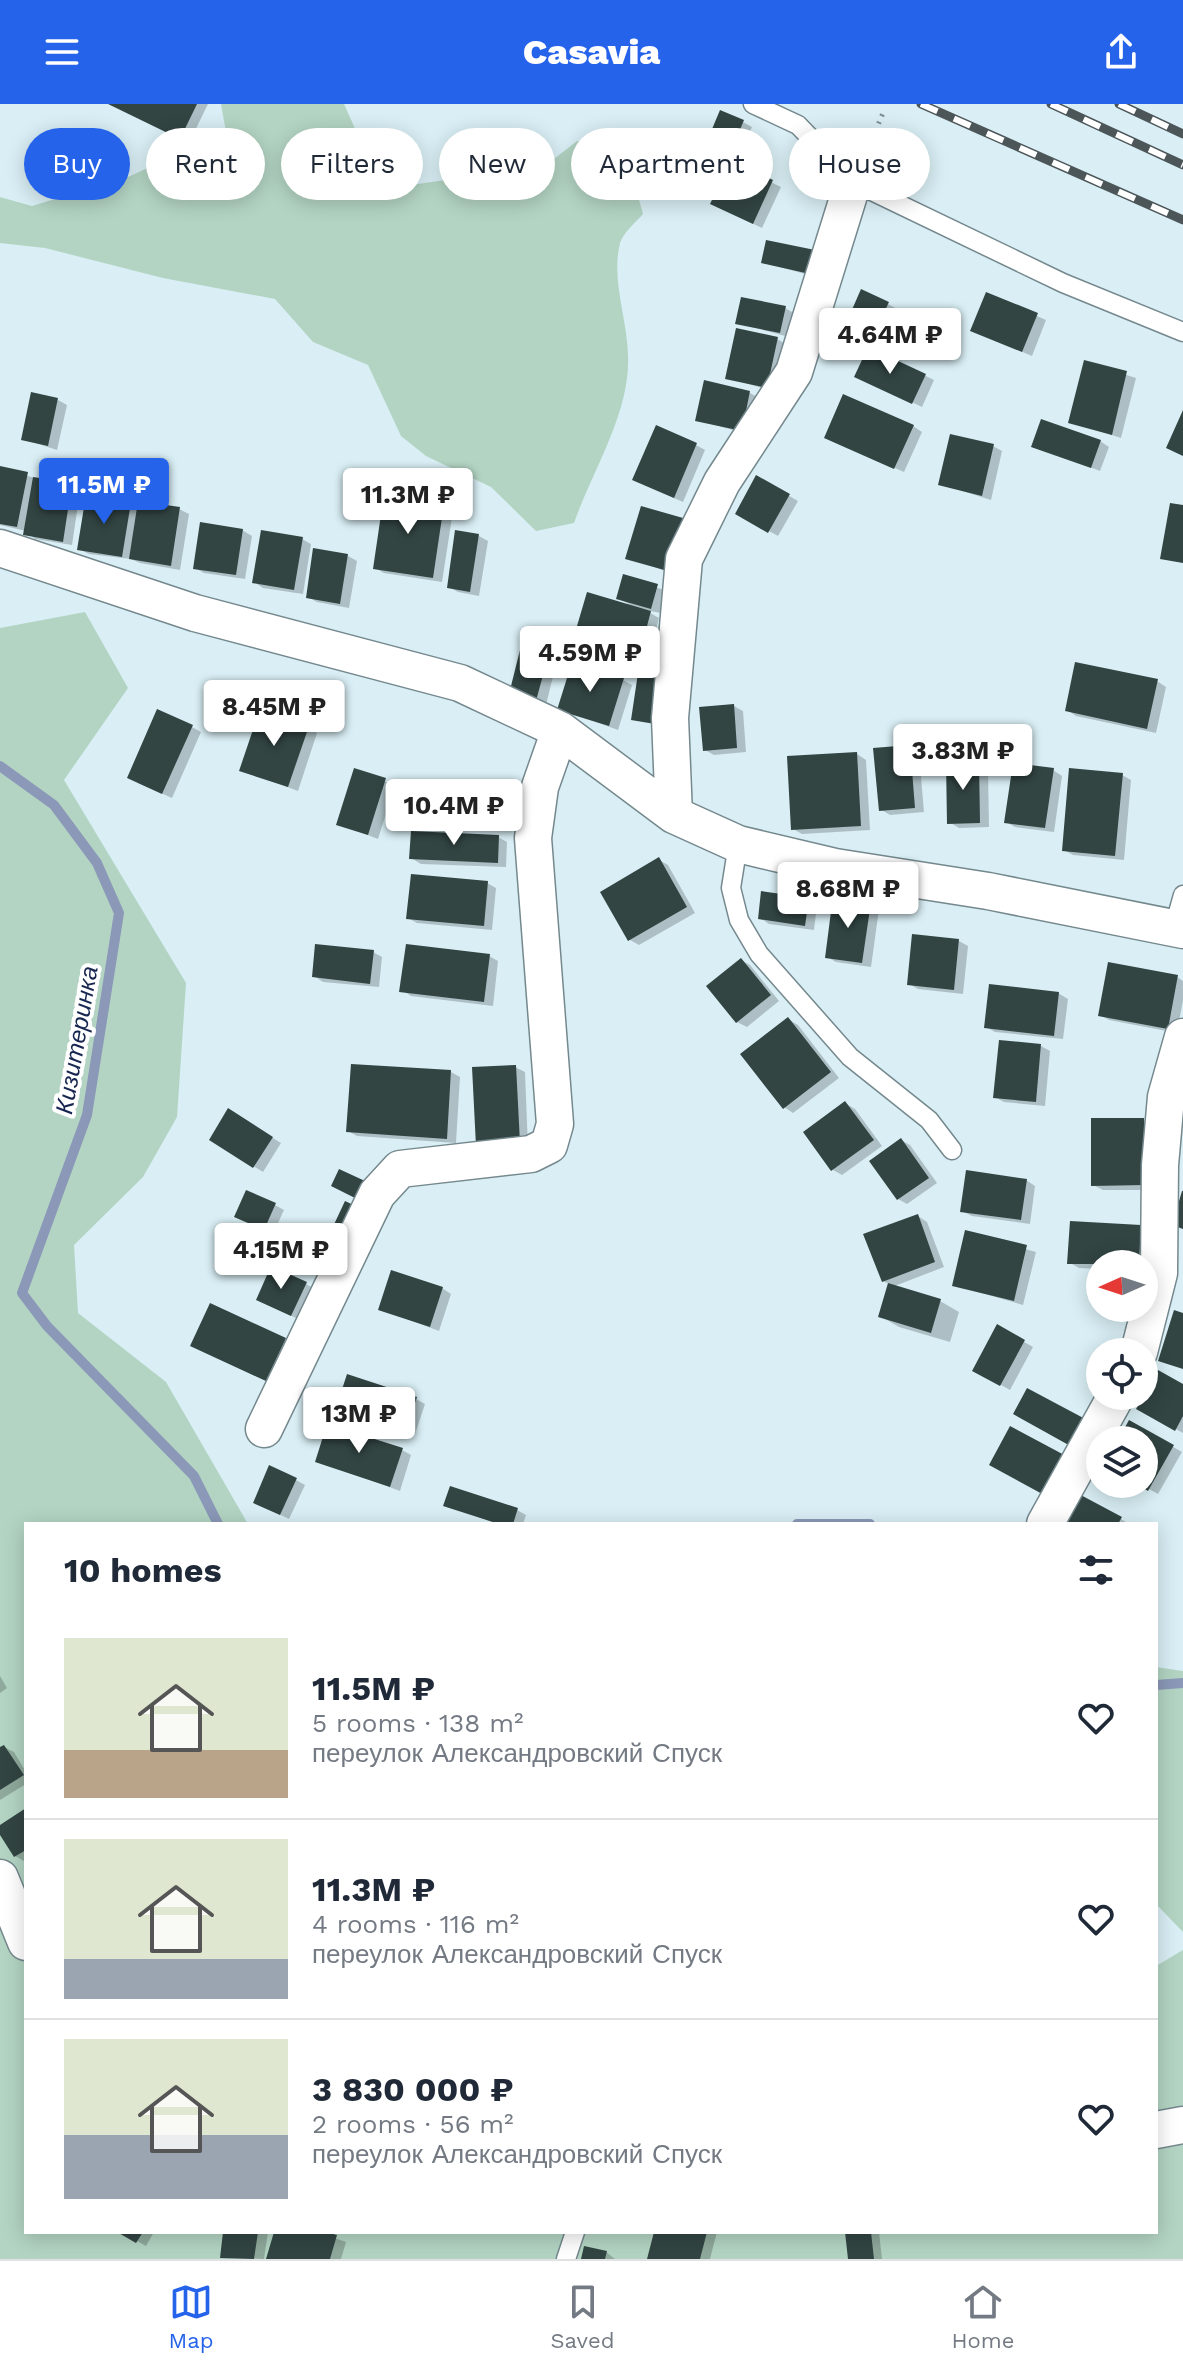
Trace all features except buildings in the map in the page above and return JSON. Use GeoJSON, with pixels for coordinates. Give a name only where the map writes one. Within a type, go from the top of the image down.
{"type":"FeatureCollection","features":[{"type":"Feature","properties":{"kind":"street"},"geometry":{"type":"LineString","coordinates":[[674,815],[670,718],[684,559],[722,482],[794,372],[847,200]]}},
{"type":"Feature","properties":{"kind":"street"},"geometry":{"type":"LineString","coordinates":[[0,548],[195,613],[460,683],[560,730],[674,815],[738,844],[835,867],[1180,917]]}},
{"type":"Feature","properties":{"kind":"street"},"geometry":{"type":"LineString","coordinates":[[264,1429],[377,1194],[388,1180],[400,1169],[531,1154],[549,1145],[555,1124],[533,838],[540,787],[560,730]]}},
{"type":"Feature","properties":{"kind":"street"},"geometry":{"type":"LineString","coordinates":[[1143,1338],[1159,1273],[1160,1165],[1166,1097],[1183,1037]]}},
{"type":"Feature","properties":{"kind":"street"},"geometry":{"type":"LineString","coordinates":[[1046,1522],[1108,1410]]}},
{"type":"Feature","properties":{"kind":"street"},"geometry":{"type":"LineString","coordinates":[[0,1878],[24,1937]]}},
{"type":"Feature","properties":{"kind":"street"},"geometry":{"type":"LineString","coordinates":[[1158,2130],[1183,2125]]}},
{"type":"Feature","properties":{"kind":"lane"},"geometry":{"type":"LineString","coordinates":[[753,104],[801,128]]}},
{"type":"Feature","properties":{"kind":"lane"},"geometry":{"type":"LineString","coordinates":[[890,200],[1063,283],[1183,332]]}},
{"type":"Feature","properties":{"kind":"lane"},"geometry":{"type":"LineString","coordinates":[[738,844],[731,888],[739,920],[759,954],[850,1057],[929,1120],[952,1150]]}},
{"type":"Feature","properties":{"kind":"lane"},"geometry":{"type":"LineString","coordinates":[[566,2259],[574,2234]]}},
{"type":"Feature","properties":{"kind":"green space"},"geometry":{"type":"Polygon","coordinates":[[[221,104],[344,104],[355,128],[281,128],[281,200],[423,200],[423,183],[439,181],[439,200],[555,200],[555,158],[571,146],[571,200],[639,200],[643,214],[622,239],[618,257],[618,285],[628,354],[624,397],[574,523],[536,531],[491,487],[426,456],[401,436],[368,365],[313,342],[275,299],[163,278],[45,248],[0,243],[0,197],[32,206],[52,200],[130,200],[130,176],[146,169],[146,200],[265,200],[265,128],[225,128],[221,104]]]}},
{"type":"Feature","properties":{"kind":"green space"},"geometry":{"type":"Polygon","coordinates":[[[85,612],[128,688],[64,780],[186,983],[177,1117],[143,1177],[74,1245],[78,1313],[166,1382],[247,1522],[24,1522],[24,2234],[1158,2234],[1158,1965],[1183,1950],[1183,2259],[0,2259],[0,628],[85,612]]]}},
{"type":"Feature","properties":{"kind":"green space"},"geometry":{"type":"Polygon","coordinates":[[[1158,1667],[1183,1671],[1183,1932],[1158,1906],[1158,1667]]]}},
{"type":"Feature","properties":{"kind":"waterway","name":"Кизитеринка"},"geometry":{"type":"LineString","coordinates":[[0,766],[54,805],[97,863],[119,913],[87,1115],[22,1293],[47,1326],[194,1476],[217,1522]]}},
{"type":"Feature","properties":{"kind":"waterway","name":"Кизитеринка"},"geometry":{"type":"LineString","coordinates":[[1158,1685],[1183,1683]]}},
{"type":"Feature","properties":{"kind":"railway"},"geometry":{"type":"LineString","coordinates":[[921,104],[1183,220]]}},
{"type":"Feature","properties":{"kind":"railway"},"geometry":{"type":"LineString","coordinates":[[1051,104],[1183,165]]}},
{"type":"Feature","properties":{"kind":"railway"},"geometry":{"type":"LineString","coordinates":[[1119,104],[1183,134]]}}]}
